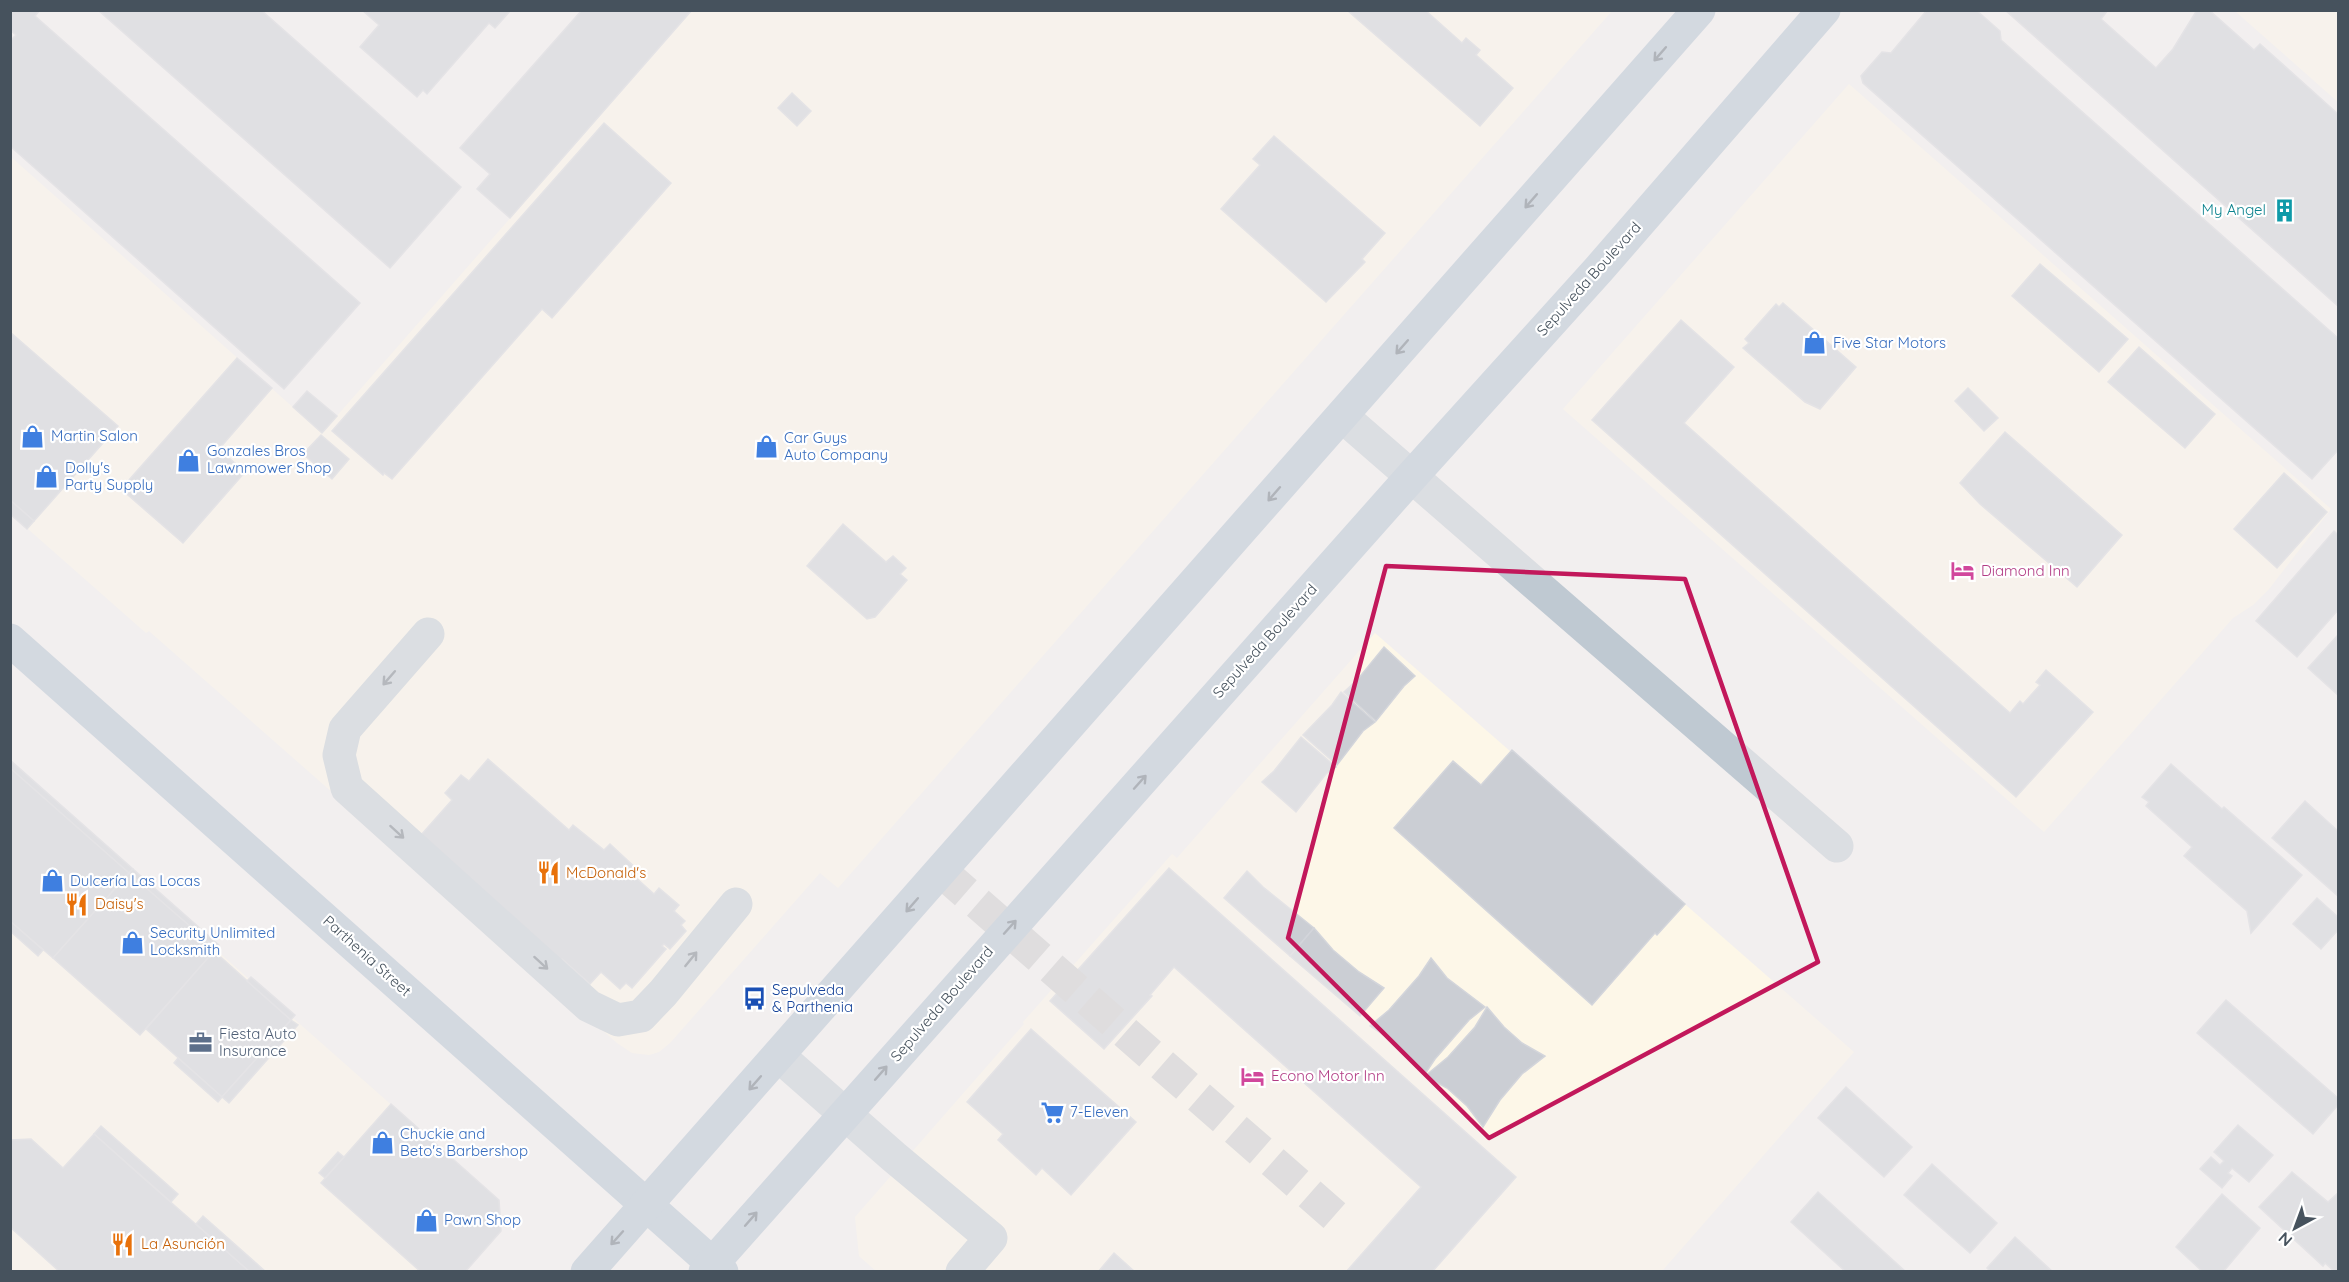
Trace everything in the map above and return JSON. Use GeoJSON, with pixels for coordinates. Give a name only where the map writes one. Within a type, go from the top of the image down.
{"type":"FeatureCollection","features":[{"type":"Feature","properties":{"kind":"main road"},"geometry":{"type":"LineString","coordinates":[[587,1272],[1699,10]]}},
{"type":"Feature","properties":{"kind":"main road","name":"Sepulveda Boulevard"},"geometry":{"type":"LineString","coordinates":[[714,1269],[846,1113],[1599,269],[1824,10]]}},
{"type":"Feature","properties":{"kind":"main road","name":"Parthenia Street"},"geometry":{"type":"LineString","coordinates":[[10,640],[647,1205],[714,1269]]}},
{"type":"Feature","properties":{"kind":"lane"},"geometry":{"type":"LineString","coordinates":[[1342,416],[1837,846]]}},
{"type":"Feature","properties":{"kind":"lane"},"geometry":{"type":"LineString","coordinates":[[428,634],[345,729],[339,755],[347,788],[589,1006],[618,1020],[641,1016],[663,993],[735,904]]}},
{"type":"Feature","properties":{"kind":"lane"},"geometry":{"type":"LineString","coordinates":[[779,1056],[991,1238],[962,1272]]}},
{"type":"Feature","properties":{"kind":"highlighted area"},"geometry":{"type":"Polygon","coordinates":[[[1386,566],[1685,579],[1818,962],[1489,1138],[1288,938],[1386,566]]]}},
{"type":"Feature","properties":{"kind":"shaded area"},"geometry":{"type":"Polygon","coordinates":[[[692,11],[1612,11],[838,888],[820,873],[670,1043],[659,1052],[649,1055],[632,1053],[617,1043],[149,631],[146,633],[11,514],[11,157],[322,433],[692,11]]]}},
{"type":"Feature","properties":{"kind":"shaded area"},"geometry":{"type":"Polygon","coordinates":[[[2235,11],[2338,11],[2338,102],[2235,11]]]}},
{"type":"Feature","properties":{"kind":"shaded area"},"geometry":{"type":"Polygon","coordinates":[[[1849,84],[2331,509],[2269,589],[2253,605],[2233,618],[2044,832],[1563,409],[1849,84]]]}},
{"type":"Feature","properties":{"kind":"shaded area"},"geometry":{"type":"Polygon","coordinates":[[[1375,633],[1854,1052],[1662,1271],[876,1271],[859,1256],[855,1217],[1172,854],[1177,858],[1375,633]]]}},
{"type":"Feature","properties":{"kind":"shaded area"},"geometry":{"type":"Polygon","coordinates":[[[10,768],[499,1200],[501,1231],[465,1271],[11,1271],[10,768]]]}},
{"type":"Feature","properties":{"kind":"building"},"geometry":{"type":"Polygon","coordinates":[[[10,10],[40,10],[35,16],[360,303],[284,389],[10,146],[10,41],[16,35],[10,30],[10,10]]]}},
{"type":"Feature","properties":{"kind":"building"},"geometry":{"type":"Polygon","coordinates":[[[98,10],[261,10],[461,187],[390,268],[98,10]]]}},
{"type":"Feature","properties":{"kind":"building"},"geometry":{"type":"Polygon","coordinates":[[[362,10],[511,10],[495,28],[489,23],[427,94],[423,90],[417,97],[360,47],[379,25],[362,10]]]}},
{"type":"Feature","properties":{"kind":"building"},"geometry":{"type":"Polygon","coordinates":[[[582,10],[692,10],[510,218],[477,189],[490,174],[460,148],[582,10]]]}},
{"type":"Feature","properties":{"kind":"building"},"geometry":{"type":"Polygon","coordinates":[[[1425,10],[1462,43],[1466,38],[1480,50],[1476,55],[1513,88],[1480,126],[1348,11],[1425,10]]]}},
{"type":"Feature","properties":{"kind":"building"},"geometry":{"type":"Polygon","coordinates":[[[1927,10],[1976,10],[2000,31],[2001,40],[2338,338],[2338,450],[2312,479],[1863,83],[1861,76],[1882,52],[1891,53],[1927,10]]]}},
{"type":"Feature","properties":{"kind":"building","name":"My Angel"},"geometry":{"type":"Polygon","coordinates":[[[2005,10],[2108,10],[2101,19],[2156,68],[2173,49],[2197,10],[2209,10],[2254,50],[2260,44],[2338,114],[2338,306],[2005,10]]]}},
{"type":"Feature","properties":{"kind":"building"},"geometry":{"type":"Polygon","coordinates":[[[792,93],[811,111],[797,126],[778,108],[792,93]]]}},
{"type":"Feature","properties":{"kind":"building"},"geometry":{"type":"Polygon","coordinates":[[[604,123],[671,183],[552,318],[542,309],[392,479],[384,473],[383,475],[332,431],[604,123]]]}},
{"type":"Feature","properties":{"kind":"building"},"geometry":{"type":"Polygon","coordinates":[[[1274,136],[1385,233],[1362,259],[1365,262],[1326,302],[1221,209],[1260,165],[1253,159],[1274,136]]]}},
{"type":"Feature","properties":{"kind":"building"},"geometry":{"type":"Polygon","coordinates":[[[2040,264],[2128,339],[2099,372],[2012,296],[2040,264]]]}},
{"type":"Feature","properties":{"kind":"building"},"geometry":{"type":"Polygon","coordinates":[[[1783,303],[1856,367],[1820,409],[1805,402],[1743,348],[1749,343],[1745,339],[1776,304],[1779,307],[1783,303]]]}},
{"type":"Feature","properties":{"kind":"building"},"geometry":{"type":"Polygon","coordinates":[[[1681,320],[1734,367],[1684,423],[2010,713],[2020,701],[2023,704],[2040,685],[2036,682],[2046,670],[2093,712],[2016,797],[1592,420],[1681,320]]]}},
{"type":"Feature","properties":{"kind":"building"},"geometry":{"type":"Polygon","coordinates":[[[10,332],[118,426],[34,521],[10,500],[10,332]]]}},
{"type":"Feature","properties":{"kind":"building"},"geometry":{"type":"Polygon","coordinates":[[[2139,347],[2215,414],[2185,448],[2108,382],[2139,347]]]}},
{"type":"Feature","properties":{"kind":"building","name":"Gonzales Bros Lawnmower Shop"},"geometry":{"type":"Polygon","coordinates":[[[237,358],[272,388],[219,449],[245,472],[183,543],[121,489],[237,358]]]}},
{"type":"Feature","properties":{"kind":"building"},"geometry":{"type":"Polygon","coordinates":[[[1968,388],[1998,418],[1984,431],[1955,401],[1968,388]]]}},
{"type":"Feature","properties":{"kind":"building"},"geometry":{"type":"Polygon","coordinates":[[[307,391],[337,416],[322,433],[293,407],[307,391]]]}},
{"type":"Feature","properties":{"kind":"building"},"geometry":{"type":"Polygon","coordinates":[[[2005,432],[2122,535],[2077,587],[1980,504],[1960,483],[2005,432]]]}},
{"type":"Feature","properties":{"kind":"building"},"geometry":{"type":"Polygon","coordinates":[[[321,435],[349,459],[332,479],[303,454],[321,435]]]}},
{"type":"Feature","properties":{"kind":"building"},"geometry":{"type":"Polygon","coordinates":[[[2284,473],[2327,512],[2277,568],[2234,529],[2284,473]]]}},
{"type":"Feature","properties":{"kind":"building"},"geometry":{"type":"Polygon","coordinates":[[[10,500],[34,521],[27,529],[10,514],[10,500]]]}},
{"type":"Feature","properties":{"kind":"building"},"geometry":{"type":"Polygon","coordinates":[[[843,524],[886,562],[893,556],[906,568],[900,574],[907,580],[875,617],[867,619],[807,566],[843,524]]]}},
{"type":"Feature","properties":{"kind":"building"},"geometry":{"type":"Polygon","coordinates":[[[2334,531],[2338,535],[2338,610],[2297,657],[2256,621],[2334,531]]]}},
{"type":"Feature","properties":{"kind":"building"},"geometry":{"type":"Polygon","coordinates":[[[2338,635],[2338,695],[2308,668],[2338,635]]]}},
{"type":"Feature","properties":{"kind":"building"},"geometry":{"type":"Polygon","coordinates":[[[1384,647],[1415,676],[1376,721],[1344,692],[1358,679],[1384,647]]]}},
{"type":"Feature","properties":{"kind":"building"},"geometry":{"type":"Polygon","coordinates":[[[1341,692],[1375,722],[1363,731],[1337,765],[1303,735],[1332,705],[1341,692]]]}},
{"type":"Feature","properties":{"kind":"building"},"geometry":{"type":"Polygon","coordinates":[[[1301,737],[1336,767],[1326,774],[1296,812],[1262,782],[1274,771],[1301,737]]]}},
{"type":"Feature","properties":{"kind":"building"},"geometry":{"type":"Polygon","coordinates":[[[1512,750],[1685,904],[1657,935],[1655,933],[1592,1005],[1394,828],[1453,761],[1481,785],[1512,750]]]}},
{"type":"Feature","properties":{"kind":"building","name":"McDonald's"},"geometry":{"type":"Polygon","coordinates":[[[488,759],[569,830],[573,825],[604,850],[610,844],[639,871],[634,876],[654,894],[659,888],[679,905],[674,911],[685,921],[681,925],[686,931],[670,949],[664,944],[662,946],[666,949],[632,988],[626,983],[620,989],[601,972],[590,984],[562,959],[557,964],[421,835],[452,800],[445,793],[461,775],[469,781],[488,759]]]}},
{"type":"Feature","properties":{"kind":"building"},"geometry":{"type":"Polygon","coordinates":[[[10,760],[133,869],[129,873],[10,768],[10,760]]]}},
{"type":"Feature","properties":{"kind":"building"},"geometry":{"type":"Polygon","coordinates":[[[2171,764],[2302,875],[2251,933],[2247,911],[2184,856],[2192,847],[2146,806],[2149,802],[2142,797],[2171,764]]]}},
{"type":"Feature","properties":{"kind":"building"},"geometry":{"type":"Polygon","coordinates":[[[10,768],[129,873],[53,958],[10,921],[10,768]]]}},
{"type":"Feature","properties":{"kind":"building"},"geometry":{"type":"Polygon","coordinates":[[[2305,801],[2338,831],[2338,896],[2272,838],[2305,801]]]}},
{"type":"Feature","properties":{"kind":"building"},"geometry":{"type":"Polygon","coordinates":[[[1169,868],[1516,1177],[1432,1272],[1346,1272],[1421,1187],[1174,967],[1150,995],[1152,996],[1104,1049],[1050,1001],[1169,868]]]}},
{"type":"Feature","properties":{"kind":"building"},"geometry":{"type":"Polygon","coordinates":[[[133,869],[219,945],[216,949],[129,873],[133,869]]]}},
{"type":"Feature","properties":{"kind":"building"},"geometry":{"type":"Polygon","coordinates":[[[1247,871],[1263,887],[1314,928],[1290,956],[1224,898],[1247,871]]]}},
{"type":"Feature","properties":{"kind":"building"},"geometry":{"type":"Polygon","coordinates":[[[129,873],[216,949],[140,1035],[53,958],[129,873]]]}},
{"type":"Feature","properties":{"kind":"building"},"geometry":{"type":"Polygon","coordinates":[[[2317,898],[2338,917],[2338,930],[2321,949],[2293,924],[2317,898]]]}},
{"type":"Feature","properties":{"kind":"building"},"geometry":{"type":"Polygon","coordinates":[[[10,921],[43,950],[38,956],[10,931],[10,921]]]}},
{"type":"Feature","properties":{"kind":"building"},"geometry":{"type":"Polygon","coordinates":[[[1314,928],[1333,950],[1359,972],[1384,988],[1360,1016],[1290,956],[1314,928]]]}},
{"type":"Feature","properties":{"kind":"building"},"geometry":{"type":"Polygon","coordinates":[[[214,951],[291,1020],[222,1097],[146,1029],[214,951]]]}},
{"type":"Feature","properties":{"kind":"building"},"geometry":{"type":"Polygon","coordinates":[[[1431,958],[1447,978],[1485,1007],[1469,1020],[1425,1074],[1388,1038],[1370,1026],[1389,1010],[1419,976],[1431,958]]]}},
{"type":"Feature","properties":{"kind":"building"},"geometry":{"type":"Polygon","coordinates":[[[251,977],[295,1015],[291,1020],[247,981],[251,977]]]}},
{"type":"Feature","properties":{"kind":"building"},"geometry":{"type":"Polygon","coordinates":[[[2226,1000],[2338,1098],[2338,1105],[2313,1134],[2197,1033],[2226,1000]]]}},
{"type":"Feature","properties":{"kind":"building"},"geometry":{"type":"Polygon","coordinates":[[[1487,1007],[1522,1043],[1545,1056],[1522,1074],[1500,1100],[1483,1127],[1467,1106],[1447,1088],[1425,1076],[1448,1057],[1475,1027],[1487,1007]]]}},
{"type":"Feature","properties":{"kind":"building"},"geometry":{"type":"Polygon","coordinates":[[[291,1020],[298,1025],[229,1103],[222,1097],[291,1020]]]}},
{"type":"Feature","properties":{"kind":"building","name":"7-Eleven"},"geometry":{"type":"Polygon","coordinates":[[[1031,1029],[1136,1122],[1071,1195],[1042,1168],[1036,1175],[998,1140],[1003,1134],[967,1102],[1031,1029]]]}},
{"type":"Feature","properties":{"kind":"building"},"geometry":{"type":"Polygon","coordinates":[[[178,1058],[222,1097],[218,1102],[174,1063],[178,1058]]]}},
{"type":"Feature","properties":{"kind":"building"},"geometry":{"type":"Polygon","coordinates":[[[1846,1087],[1912,1147],[1884,1177],[1818,1118],[1846,1087]]]}},
{"type":"Feature","properties":{"kind":"building"},"geometry":{"type":"Polygon","coordinates":[[[391,1104],[499,1200],[501,1231],[465,1272],[421,1272],[321,1183],[391,1104]]]}},
{"type":"Feature","properties":{"kind":"building"},"geometry":{"type":"Polygon","coordinates":[[[2238,1125],[2273,1155],[2249,1182],[2232,1168],[2228,1173],[2232,1176],[2222,1188],[2200,1169],[2211,1157],[2220,1165],[2224,1161],[2214,1152],[2238,1125]]]}},
{"type":"Feature","properties":{"kind":"building"},"geometry":{"type":"Polygon","coordinates":[[[101,1126],[178,1194],[171,1202],[94,1134],[101,1126]]]}},
{"type":"Feature","properties":{"kind":"building"},"geometry":{"type":"Polygon","coordinates":[[[94,1134],[250,1272],[60,1272],[10,1227],[10,1140],[31,1139],[63,1168],[94,1134]]]}},
{"type":"Feature","properties":{"kind":"building"},"geometry":{"type":"Polygon","coordinates":[[[338,1152],[344,1157],[325,1178],[319,1173],[338,1152]]]}},
{"type":"Feature","properties":{"kind":"building"},"geometry":{"type":"Polygon","coordinates":[[[1932,1164],[1997,1223],[1970,1253],[1904,1195],[1932,1164]]]}},
{"type":"Feature","properties":{"kind":"building"},"geometry":{"type":"Polygon","coordinates":[[[2292,1172],[2328,1202],[2338,1193],[2338,1272],[2325,1263],[2323,1266],[2259,1207],[2292,1172]]]}},
{"type":"Feature","properties":{"kind":"building"},"geometry":{"type":"Polygon","coordinates":[[[1818,1192],[1906,1272],[1846,1272],[1791,1222],[1818,1192]]]}},
{"type":"Feature","properties":{"kind":"building"},"geometry":{"type":"Polygon","coordinates":[[[2222,1194],[2260,1228],[2223,1272],[2203,1272],[2176,1247],[2222,1194]]]}},
{"type":"Feature","properties":{"kind":"building"},"geometry":{"type":"Polygon","coordinates":[[[203,1216],[266,1272],[250,1272],[196,1224],[203,1216]]]}},
{"type":"Feature","properties":{"kind":"building"},"geometry":{"type":"Polygon","coordinates":[[[2015,1237],[2053,1272],[1991,1272],[1987,1268],[2015,1237]]]}},
{"type":"Feature","properties":{"kind":"building"},"geometry":{"type":"Polygon","coordinates":[[[1114,1253],[1134,1271],[1098,1272],[1114,1253]]]}},
{"type":"Feature","properties":{"kind":"tunnel"},"geometry":{"type":"LineString","coordinates":[[941,871],[1336,1217]]}},
{"type":"Feature","properties":{"kind":"place","name":"My Angel"},"geometry":{"type":"Point","coordinates":[2284,210]}},
{"type":"Feature","properties":{"kind":"place","name":"Five Star Motors"},"geometry":{"type":"Point","coordinates":[1815,343]}},
{"type":"Feature","properties":{"kind":"place","name":"Martin Salon"},"geometry":{"type":"Point","coordinates":[33,436]}},
{"type":"Feature","properties":{"kind":"place","name":"Car Guys Auto Company"},"geometry":{"type":"Point","coordinates":[766,447]}},
{"type":"Feature","properties":{"kind":"place","name":"Gonzales Bros Lawnmower Shop"},"geometry":{"type":"Point","coordinates":[189,460]}},
{"type":"Feature","properties":{"kind":"place","name":"Dolly's Party Supply"},"geometry":{"type":"Point","coordinates":[47,477]}},
{"type":"Feature","properties":{"kind":"place","name":"Diamond Inn"},"geometry":{"type":"Point","coordinates":[1963,571]}},
{"type":"Feature","properties":{"kind":"place","name":"McDonald's"},"geometry":{"type":"Point","coordinates":[548,873]}},
{"type":"Feature","properties":{"kind":"place","name":"Dulcería Las Locas"},"geometry":{"type":"Point","coordinates":[52,881]}},
{"type":"Feature","properties":{"kind":"place","name":"Daisy's"},"geometry":{"type":"Point","coordinates":[77,904]}},
{"type":"Feature","properties":{"kind":"place","name":"Security Unlimited Locksmith"},"geometry":{"type":"Point","coordinates":[132,942]}},
{"type":"Feature","properties":{"kind":"place","name":"Sepulveda & Parthenia"},"geometry":{"type":"Point","coordinates":[754,999]}},
{"type":"Feature","properties":{"kind":"place","name":"Fiesta Auto Insurance"},"geometry":{"type":"Point","coordinates":[201,1043]}},
{"type":"Feature","properties":{"kind":"place","name":"Econo Motor Inn"},"geometry":{"type":"Point","coordinates":[1253,1076]}},
{"type":"Feature","properties":{"kind":"place","name":"7-Eleven"},"geometry":{"type":"Point","coordinates":[1052,1112]}},
{"type":"Feature","properties":{"kind":"place","name":"Chuckie and Beto's Barbershop"},"geometry":{"type":"Point","coordinates":[382,1143]}},
{"type":"Feature","properties":{"kind":"place","name":"Pawn Shop"},"geometry":{"type":"Point","coordinates":[426,1220]}},
{"type":"Feature","properties":{"kind":"place","name":"La Asunción"},"geometry":{"type":"Point","coordinates":[123,1244]}}]}
